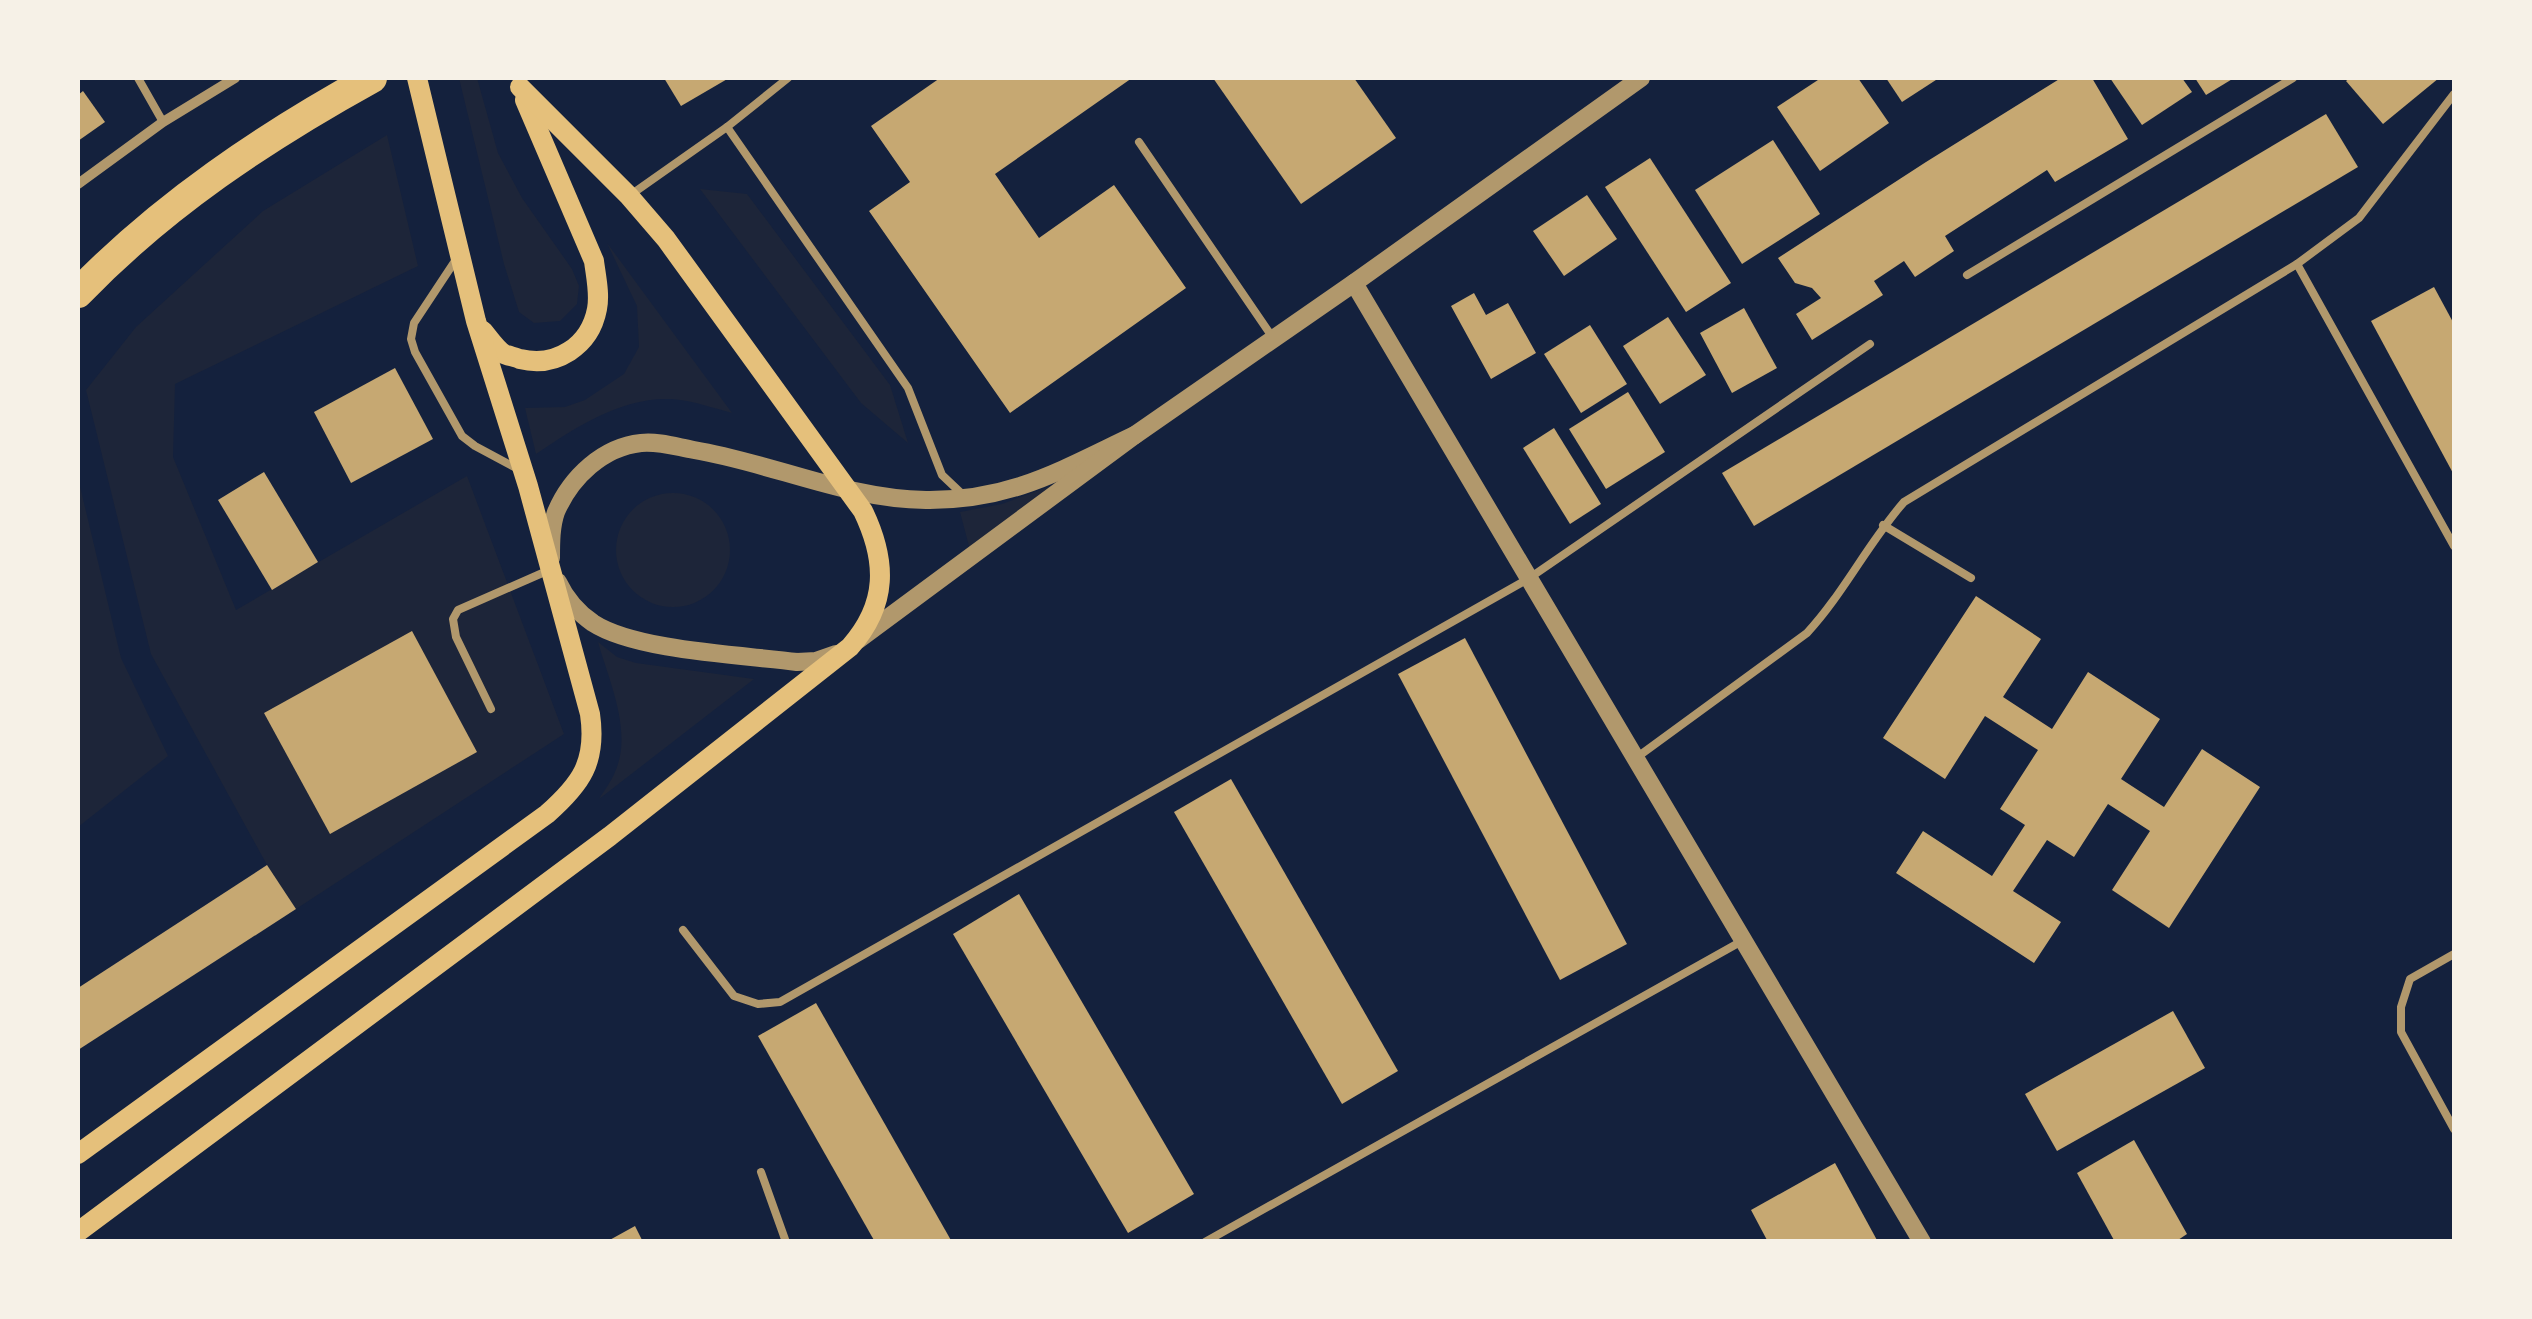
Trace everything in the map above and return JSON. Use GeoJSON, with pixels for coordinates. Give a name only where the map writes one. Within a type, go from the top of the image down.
{"type":"FeatureCollection","features":[{"type":"Feature","properties":{"kind":"highway"},"geometry":{"type":"LineString","coordinates":[[78,294],[156,219],[229,165],[323,104],[372,78]]}},
{"type":"Feature","properties":{"kind":"main road"},"geometry":{"type":"LineString","coordinates":[[78,1154],[547,814],[567,796],[587,768],[590,714],[524,472],[476,321],[417,78]]}},
{"type":"Feature","properties":{"kind":"main road"},"geometry":{"type":"LineString","coordinates":[[476,321],[505,354],[530,362],[552,360],[573,351],[587,335],[597,310],[594,261],[518,82]]}},
{"type":"Feature","properties":{"kind":"main road"},"geometry":{"type":"LineString","coordinates":[[78,1232],[610,836],[850,647],[875,607],[881,572],[879,552],[863,511],[666,239],[518,82]]}},
{"type":"Feature","properties":{"kind":"street"},"geometry":{"type":"LineString","coordinates":[[78,184],[163,122],[235,78]]}},
{"type":"Feature","properties":{"kind":"street"},"geometry":{"type":"LineString","coordinates":[[1135,435],[1033,484],[969,499],[899,499],[719,454],[644,442],[617,448],[598,458],[556,512],[551,570],[576,610],[596,625],[625,636],[662,646],[797,662],[830,657],[850,647],[1135,435],[1354,283],[1630,81]]}},
{"type":"Feature","properties":{"kind":"street"},"geometry":{"type":"LineString","coordinates":[[1354,283],[1922,1242]]}},
{"type":"Feature","properties":{"kind":"lane"},"geometry":{"type":"LineString","coordinates":[[138,78],[163,122]]}},
{"type":"Feature","properties":{"kind":"lane"},"geometry":{"type":"LineString","coordinates":[[629,196],[788,78]]}},
{"type":"Feature","properties":{"kind":"lane"},"geometry":{"type":"LineString","coordinates":[[1967,275],[2293,78]]}},
{"type":"Feature","properties":{"kind":"lane"},"geometry":{"type":"LineString","coordinates":[[1636,758],[1807,634],[1829,610],[1883,525],[1904,502],[2297,264],[2359,218],[2454,94]]}},
{"type":"Feature","properties":{"kind":"lane"},"geometry":{"type":"LineString","coordinates":[[726,127],[908,388],[942,476],[969,499]]}},
{"type":"Feature","properties":{"kind":"lane"},"geometry":{"type":"LineString","coordinates":[[1139,142],[1274,338]]}},
{"type":"Feature","properties":{"kind":"lane"},"geometry":{"type":"LineString","coordinates":[[460,254],[414,322],[415,352],[462,436],[524,472]]}},
{"type":"Feature","properties":{"kind":"lane"},"geometry":{"type":"LineString","coordinates":[[2297,264],[2454,546]]}},
{"type":"Feature","properties":{"kind":"lane"},"geometry":{"type":"LineString","coordinates":[[683,930],[734,996],[758,1004],[780,1002],[1528,578],[1870,344]]}},
{"type":"Feature","properties":{"kind":"lane"},"geometry":{"type":"LineString","coordinates":[[1883,525],[1971,578]]}},
{"type":"Feature","properties":{"kind":"lane"},"geometry":{"type":"LineString","coordinates":[[491,709],[456,637],[453,619],[458,610],[551,570]]}},
{"type":"Feature","properties":{"kind":"lane"},"geometry":{"type":"LineString","coordinates":[[1205,1242],[1743,941]]}},
{"type":"Feature","properties":{"kind":"lane"},"geometry":{"type":"LineString","coordinates":[[2454,954],[2410,979],[2402,1007],[2401,1032],[2454,1129]]}},
{"type":"Feature","properties":{"kind":"lane"},"geometry":{"type":"LineString","coordinates":[[761,1172],[786,1242]]}},
{"type":"Feature","properties":{"kind":"shaded area"},"geometry":{"type":"Polygon","coordinates":[[[459,78],[477,78],[498,153],[522,198],[572,269],[579,286],[577,304],[560,321],[534,323],[519,312],[459,78]]]}},
{"type":"Feature","properties":{"kind":"shaded area"},"geometry":{"type":"Polygon","coordinates":[[[387,135],[418,266],[175,384],[173,457],[236,610],[467,476],[564,734],[296,909],[267,865],[151,654],[86,390],[136,327],[263,211],[387,135]]]}},
{"type":"Feature","properties":{"kind":"shaded area"},"geometry":{"type":"Polygon","coordinates":[[[700,189],[747,194],[890,385],[908,443],[861,403],[700,189]]]}},
{"type":"Feature","properties":{"kind":"shaded area"},"geometry":{"type":"Polygon","coordinates":[[[607,243],[732,413],[666,399],[626,405],[588,422],[536,454],[525,408],[565,407],[585,400],[624,374],[639,347],[637,306],[607,243]]]}},
{"type":"Feature","properties":{"kind":"shaded area"},"geometry":{"type":"Polygon","coordinates":[[[1075,477],[970,550],[960,512],[1002,504],[1075,477]]]}},
{"type":"Feature","properties":{"kind":"shaded area"},"geometry":{"type":"Polygon","coordinates":[[[78,478],[121,658],[168,756],[78,827],[78,478]]]}},
{"type":"Feature","properties":{"kind":"shaded area"},"geometry":{"type":"Polygon","coordinates":[[[673,493],[695,498],[713,510],[725,528],[730,550],[725,572],[713,590],[695,602],[673,607],[651,602],[633,590],[621,572],[616,550],[621,528],[633,510],[651,498],[673,493]]]}},
{"type":"Feature","properties":{"kind":"shaded area"},"geometry":{"type":"Polygon","coordinates":[[[598,642],[617,657],[636,663],[754,679],[599,799],[615,772],[621,740],[617,707],[598,642]]]}},
{"type":"Feature","properties":{"kind":"building"},"geometry":{"type":"Polygon","coordinates":[[[664,78],[729,78],[681,106],[664,78]]]}},
{"type":"Feature","properties":{"kind":"building"},"geometry":{"type":"Polygon","coordinates":[[[940,78],[1132,78],[995,174],[1039,238],[1114,185],[1186,288],[1010,413],[869,211],[910,182],[871,126],[940,78]]]}},
{"type":"Feature","properties":{"kind":"building"},"geometry":{"type":"Polygon","coordinates":[[[1213,78],[1354,78],[1396,138],[1301,204],[1213,78]]]}},
{"type":"Feature","properties":{"kind":"building"},"geometry":{"type":"Polygon","coordinates":[[[1821,78],[1858,78],[1889,123],[1820,171],[1777,107],[1821,78]]]}},
{"type":"Feature","properties":{"kind":"building"},"geometry":{"type":"Polygon","coordinates":[[[1886,78],[1939,78],[1902,102],[1886,78]]]}},
{"type":"Feature","properties":{"kind":"building"},"geometry":{"type":"Polygon","coordinates":[[[2061,78],[2092,78],[2128,139],[2055,182],[2047,170],[1945,236],[1954,251],[1915,277],[1904,261],[1874,281],[1883,295],[1812,340],[1796,314],[1821,298],[1812,288],[1795,283],[1778,258],[2061,78]]]}},
{"type":"Feature","properties":{"kind":"building"},"geometry":{"type":"Polygon","coordinates":[[[2110,78],[2182,78],[2192,92],[2142,125],[2110,78]]]}},
{"type":"Feature","properties":{"kind":"building"},"geometry":{"type":"Polygon","coordinates":[[[2195,78],[2234,78],[2206,95],[2195,78]]]}},
{"type":"Feature","properties":{"kind":"building"},"geometry":{"type":"Polygon","coordinates":[[[2439,78],[2383,124],[2346,81],[2439,78]]]}},
{"type":"Feature","properties":{"kind":"building"},"geometry":{"type":"Polygon","coordinates":[[[83,91],[105,122],[78,141],[78,95],[83,91]]]}},
{"type":"Feature","properties":{"kind":"building"},"geometry":{"type":"Polygon","coordinates":[[[2326,114],[2358,167],[1754,526],[1722,473],[2326,114]]]}},
{"type":"Feature","properties":{"kind":"building"},"geometry":{"type":"Polygon","coordinates":[[[1773,140],[1820,214],[1742,264],[1695,190],[1773,140]]]}},
{"type":"Feature","properties":{"kind":"building"},"geometry":{"type":"Polygon","coordinates":[[[1650,158],[1731,283],[1686,312],[1605,187],[1650,158]]]}},
{"type":"Feature","properties":{"kind":"building"},"geometry":{"type":"Polygon","coordinates":[[[1587,195],[1617,239],[1564,276],[1533,231],[1587,195]]]}},
{"type":"Feature","properties":{"kind":"building"},"geometry":{"type":"Polygon","coordinates":[[[2434,287],[2454,324],[2454,475],[2371,321],[2434,287]]]}},
{"type":"Feature","properties":{"kind":"building"},"geometry":{"type":"Polygon","coordinates":[[[1474,293],[1486,315],[1508,303],[1536,353],[1491,379],[1451,306],[1474,293]]]}},
{"type":"Feature","properties":{"kind":"building"},"geometry":{"type":"Polygon","coordinates":[[[1744,308],[1777,368],[1732,393],[1700,333],[1744,308]]]}},
{"type":"Feature","properties":{"kind":"building"},"geometry":{"type":"Polygon","coordinates":[[[1668,317],[1706,375],[1660,404],[1623,346],[1668,317]]]}},
{"type":"Feature","properties":{"kind":"building"},"geometry":{"type":"Polygon","coordinates":[[[1590,325],[1627,384],[1581,413],[1544,354],[1590,325]]]}},
{"type":"Feature","properties":{"kind":"building"},"geometry":{"type":"Polygon","coordinates":[[[395,368],[433,439],[351,483],[314,412],[395,368]]]}},
{"type":"Feature","properties":{"kind":"building"},"geometry":{"type":"Polygon","coordinates":[[[1628,392],[1665,452],[1606,489],[1569,429],[1628,392]]]}},
{"type":"Feature","properties":{"kind":"building"},"geometry":{"type":"Polygon","coordinates":[[[1554,428],[1601,504],[1570,524],[1523,448],[1554,428]]]}},
{"type":"Feature","properties":{"kind":"building"},"geometry":{"type":"Polygon","coordinates":[[[264,472],[318,562],[272,590],[218,500],[264,472]]]}},
{"type":"Feature","properties":{"kind":"building"},"geometry":{"type":"Polygon","coordinates":[[[1976,596],[2041,639],[2003,697],[2052,729],[2088,672],[2160,719],[2121,779],[2164,807],[2202,749],[2260,787],[2169,928],[2112,890],[2150,831],[2108,804],[2074,857],[2047,840],[2013,891],[2061,922],[2034,963],[1896,873],[1923,831],[1992,876],[2025,825],[2000,809],[2038,750],[1985,716],[1945,779],[1883,738],[1976,596]]]}},
{"type":"Feature","properties":{"kind":"building"},"geometry":{"type":"Polygon","coordinates":[[[412,631],[477,752],[330,834],[264,713],[412,631]]]}},
{"type":"Feature","properties":{"kind":"building"},"geometry":{"type":"Polygon","coordinates":[[[1465,638],[1627,944],[1560,980],[1398,674],[1465,638]]]}},
{"type":"Feature","properties":{"kind":"building"},"geometry":{"type":"Polygon","coordinates":[[[1231,779],[1398,1071],[1342,1104],[1174,812],[1231,779]]]}},
{"type":"Feature","properties":{"kind":"building"},"geometry":{"type":"Polygon","coordinates":[[[267,865],[296,909],[78,1050],[78,988],[267,865]]]}},
{"type":"Feature","properties":{"kind":"building"},"geometry":{"type":"Polygon","coordinates":[[[1019,894],[1194,1194],[1128,1233],[953,934],[1019,894]]]}},
{"type":"Feature","properties":{"kind":"building"},"geometry":{"type":"Polygon","coordinates":[[[816,1003],[952,1242],[875,1242],[758,1036],[816,1003]]]}},
{"type":"Feature","properties":{"kind":"building"},"geometry":{"type":"Polygon","coordinates":[[[2173,1011],[2205,1068],[2057,1151],[2025,1094],[2173,1011]]]}},
{"type":"Feature","properties":{"kind":"building"},"geometry":{"type":"Polygon","coordinates":[[[2134,1140],[2187,1234],[2175,1242],[2115,1242],[2077,1173],[2134,1140]]]}},
{"type":"Feature","properties":{"kind":"building"},"geometry":{"type":"Polygon","coordinates":[[[1835,1163],[1878,1242],[1768,1242],[1751,1210],[1835,1163]]]}},
{"type":"Feature","properties":{"kind":"building"},"geometry":{"type":"Polygon","coordinates":[[[635,1226],[643,1242],[606,1242],[635,1226]]]}}]}
